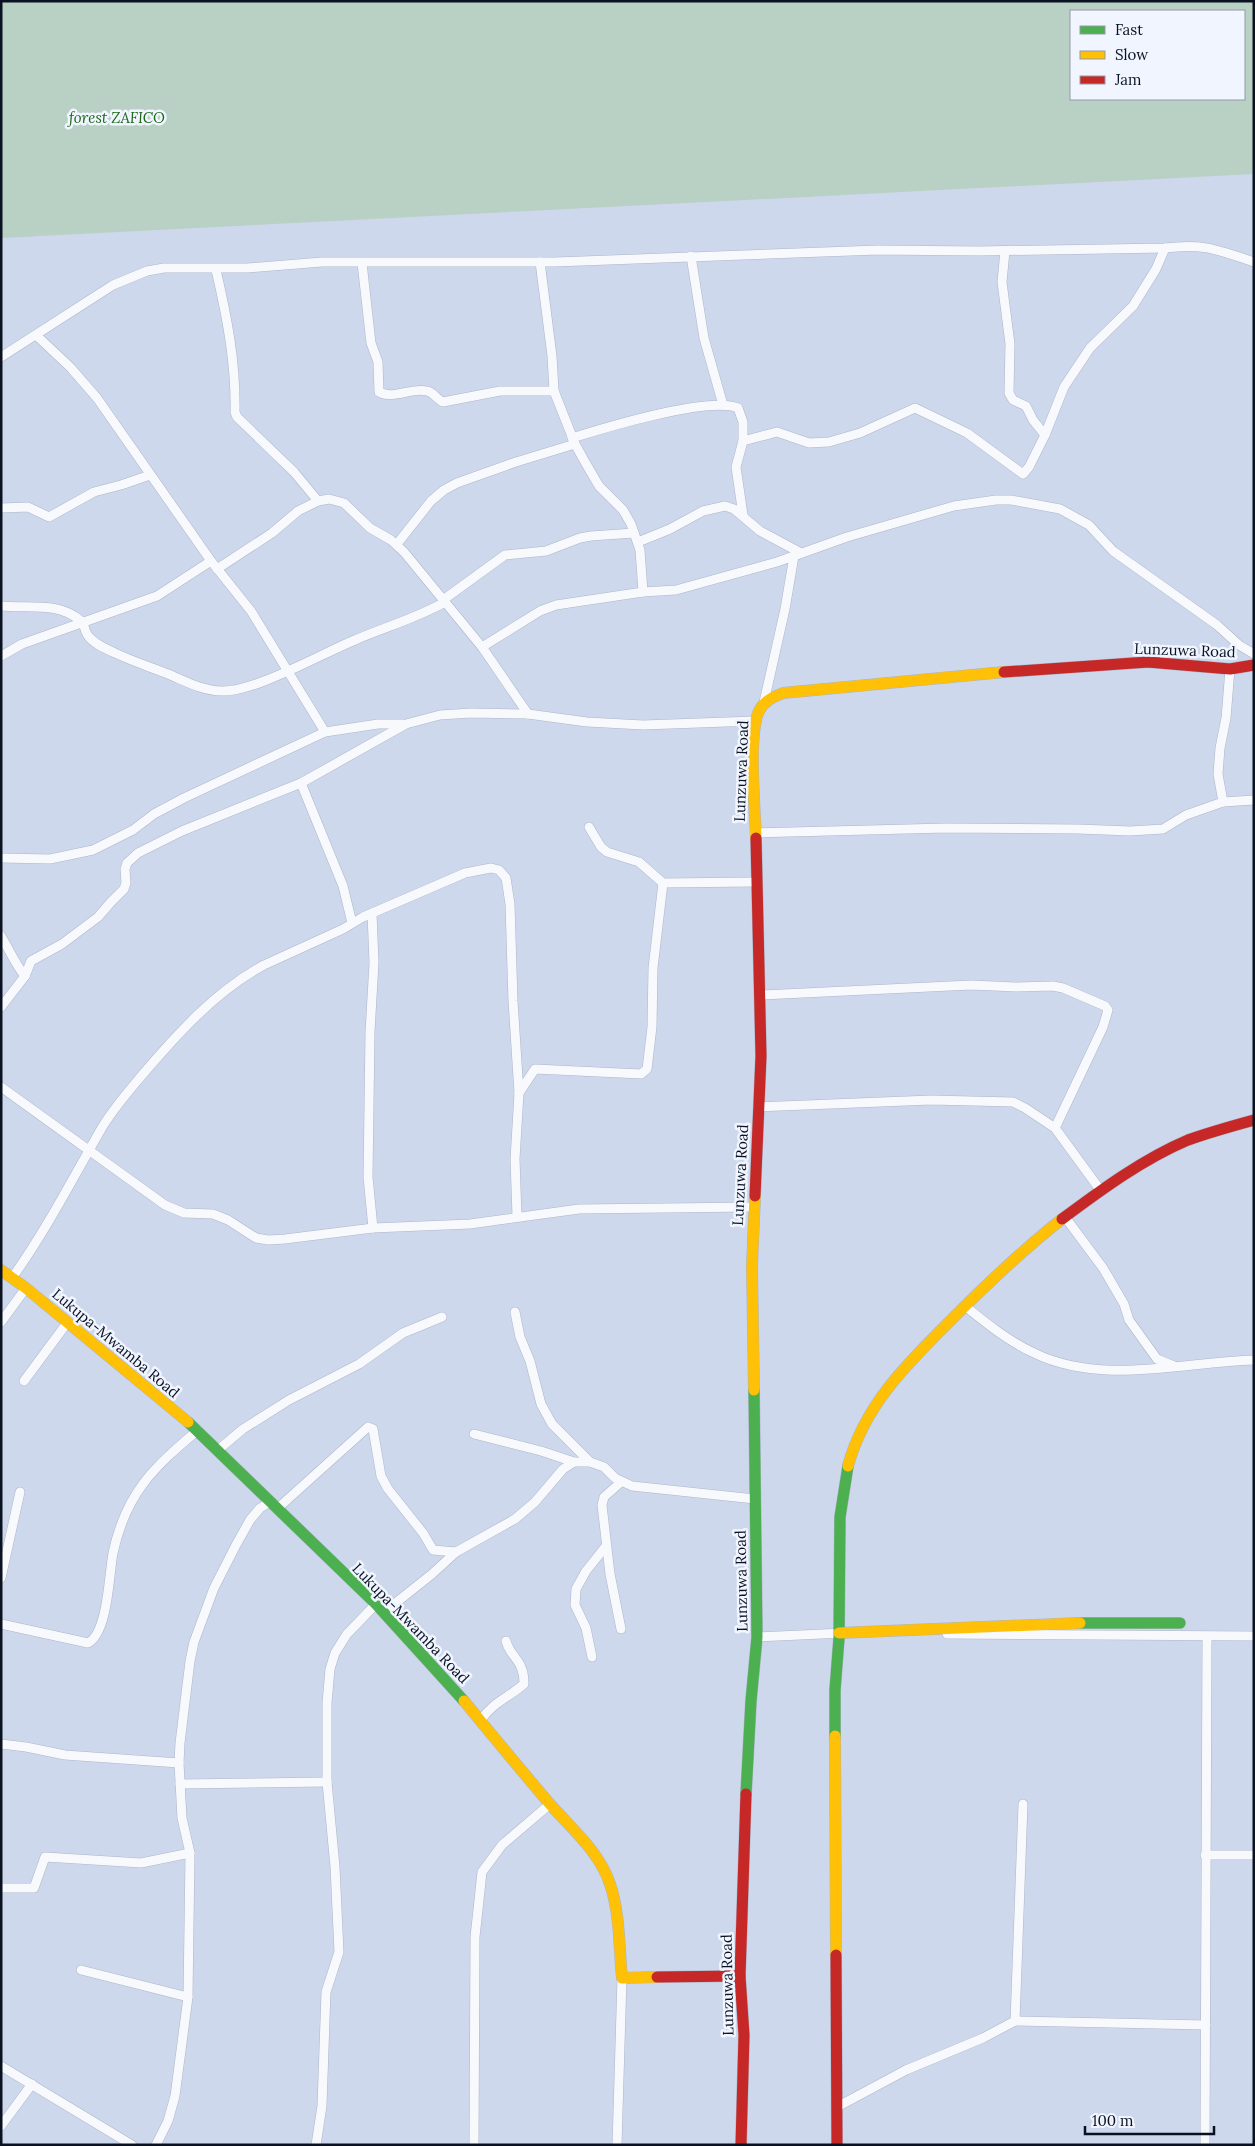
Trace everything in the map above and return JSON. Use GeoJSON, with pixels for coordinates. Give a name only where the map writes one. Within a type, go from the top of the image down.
{"type":"FeatureCollection","features":[{"type":"Feature","properties":{"kind":"street"},"geometry":{"type":"LineString","coordinates":[[1,357],[106,289],[133,276],[164,268],[216,270],[322,262],[486,260],[540,262],[691,256],[756,256],[878,250],[1005,251],[1200,246],[1254,262]]}},
{"type":"Feature","properties":{"kind":"street"},"geometry":{"type":"LineString","coordinates":[[743,441],[777,432],[809,443],[829,442],[860,432],[915,408],[967,434],[1023,474],[1029,467],[1045,435],[1064,386],[1090,348],[1133,306],[1156,269],[1165,248]]}},
{"type":"Feature","properties":{"kind":"street"},"geometry":{"type":"LineString","coordinates":[[1005,251],[1002,282],[1010,344],[1009,393],[1012,400],[1026,406],[1033,420],[1045,435]]}},
{"type":"Feature","properties":{"kind":"street"},"geometry":{"type":"LineString","coordinates":[[691,256],[704,338],[723,405]]}},
{"type":"Feature","properties":{"kind":"street"},"geometry":{"type":"LineString","coordinates":[[540,262],[552,356],[554,391],[573,441],[599,486],[622,510],[638,542],[643,592]]}},
{"type":"Feature","properties":{"kind":"street"},"geometry":{"type":"LineString","coordinates":[[362,263],[371,342],[378,362],[379,392],[398,394],[426,390],[443,402],[500,391],[554,391]]}},
{"type":"Feature","properties":{"kind":"street"},"geometry":{"type":"LineString","coordinates":[[216,270],[227,319],[233,362],[235,412],[237,417],[294,472],[318,501]]}},
{"type":"Feature","properties":{"kind":"street"},"geometry":{"type":"LineString","coordinates":[[36,335],[70,367],[97,398],[214,565],[251,611],[325,732]]}},
{"type":"Feature","properties":{"kind":"street"},"geometry":{"type":"LineString","coordinates":[[397,544],[431,501],[444,490],[458,483],[573,441],[654,416],[723,405],[731,405],[738,408],[740,412],[743,441],[736,462],[743,515]]}},
{"type":"Feature","properties":{"kind":"street"},"geometry":{"type":"LineString","coordinates":[[1,508],[28,507],[49,517],[56,515],[85,495],[150,475]]}},
{"type":"Feature","properties":{"kind":"street"},"geometry":{"type":"LineString","coordinates":[[1,656],[22,644],[157,596],[264,539],[298,511],[318,501],[329,499],[344,503],[370,528],[397,544],[482,647],[528,714]]}},
{"type":"Feature","properties":{"kind":"street"},"geometry":{"type":"LineString","coordinates":[[482,647],[540,611],[556,605],[643,592],[676,590],[798,555],[866,532],[954,506],[996,500],[1011,500],[1060,509],[1089,525],[1113,551],[1217,625],[1239,645],[1254,654]]}},
{"type":"Feature","properties":{"kind":"street"},"geometry":{"type":"LineString","coordinates":[[638,542],[670,529],[703,512],[725,506],[743,515],[760,531],[798,555]]}},
{"type":"Feature","properties":{"kind":"street"},"geometry":{"type":"LineString","coordinates":[[1,606],[50,607],[68,612],[83,622],[87,636],[114,653],[213,691],[240,689],[431,610],[505,555],[546,551],[590,536],[634,533]]}},
{"type":"Feature","properties":{"kind":"street"},"geometry":{"type":"LineString","coordinates":[[764,702],[798,555]]}},
{"type":"Feature","properties":{"kind":"street","name":"Lunzuwa Road"},"geometry":{"type":"LineString","coordinates":[[741,2145],[744,2035],[740,1976],[746,1778],[757,1636],[752,1266],[753,1207],[761,1056],[754,833],[756,721],[764,702],[773,696],[783,693],[1051,668],[1148,662],[1230,669],[1254,665]]}},
{"type":"Feature","properties":{"kind":"street"},"geometry":{"type":"LineString","coordinates":[[1223,802],[1218,774],[1220,748],[1226,718],[1230,669]]}},
{"type":"Feature","properties":{"kind":"street"},"geometry":{"type":"LineString","coordinates":[[1,1007],[25,976],[31,962],[62,944],[98,917],[124,889],[126,883],[124,869],[127,863],[138,853],[182,831],[302,783],[406,724],[440,715],[471,713],[528,714],[587,722],[643,725],[756,721]]}},
{"type":"Feature","properties":{"kind":"street"},"geometry":{"type":"LineString","coordinates":[[1,858],[50,859],[99,848],[132,830],[163,808],[325,732],[378,724],[406,724]]}},
{"type":"Feature","properties":{"kind":"street"},"geometry":{"type":"LineString","coordinates":[[302,783],[343,886],[352,923]]}},
{"type":"Feature","properties":{"kind":"street"},"geometry":{"type":"LineString","coordinates":[[754,833],[946,828],[1163,829],[1186,815],[1223,802],[1254,800]]}},
{"type":"Feature","properties":{"kind":"street"},"geometry":{"type":"LineString","coordinates":[[589,827],[601,847],[607,852],[639,862],[663,883],[755,882]]}},
{"type":"Feature","properties":{"kind":"street"},"geometry":{"type":"LineString","coordinates":[[12,1278],[30,1253],[89,1153],[100,1130],[128,1092],[178,1034],[206,1006],[245,975],[372,913],[477,869],[491,868],[498,870],[506,878],[510,904],[513,1001],[519,1093],[515,1159],[517,1216]]}},
{"type":"Feature","properties":{"kind":"street"},"geometry":{"type":"LineString","coordinates":[[519,1093],[535,1069],[641,1074],[647,1069],[652,1027],[654,968],[663,883]]}},
{"type":"Feature","properties":{"kind":"street"},"geometry":{"type":"LineString","coordinates":[[372,913],[374,963],[370,1032],[368,1177],[373,1228]]}},
{"type":"Feature","properties":{"kind":"street"},"geometry":{"type":"LineString","coordinates":[[1,936],[11,952],[17,967],[25,976]]}},
{"type":"Feature","properties":{"kind":"street"},"geometry":{"type":"LineString","coordinates":[[760,995],[962,985],[1053,986],[1105,1006],[1108,1010],[1103,1027],[1056,1128]]}},
{"type":"Feature","properties":{"kind":"street"},"geometry":{"type":"LineString","coordinates":[[1,1087],[89,1153],[173,1210],[184,1213],[213,1214],[228,1220],[256,1238],[285,1239],[373,1228],[470,1224],[517,1216],[579,1209],[753,1207]]}},
{"type":"Feature","properties":{"kind":"street"},"geometry":{"type":"LineString","coordinates":[[758,1108],[932,1100],[996,1100],[1013,1102],[1056,1128],[1101,1191]]}},
{"type":"Feature","properties":{"kind":"street"},"geometry":{"type":"LineString","coordinates":[[837,2145],[835,1690],[839,1633],[838,1529],[842,1495],[852,1450],[871,1410],[910,1360],[965,1306],[1035,1242],[1101,1191],[1179,1145],[1211,1131],[1254,1120]]}},
{"type":"Feature","properties":{"kind":"street"},"geometry":{"type":"LineString","coordinates":[[1066,1217],[1103,1268],[1124,1304],[1129,1320],[1157,1359],[1177,1368]]}},
{"type":"Feature","properties":{"kind":"street","name":"Lukupa-Mwamba Road"},"geometry":{"type":"LineString","coordinates":[[1,1270],[26,1288],[198,1430],[379,1609],[458,1694],[550,1804],[583,1839],[599,1862],[610,1884],[615,1909],[622,1978]]}},
{"type":"Feature","properties":{"kind":"street"},"geometry":{"type":"LineString","coordinates":[[1,1322],[26,1288]]}},
{"type":"Feature","properties":{"kind":"street"},"geometry":{"type":"LineString","coordinates":[[965,1306],[998,1332],[1034,1353],[1054,1361],[1099,1370],[1177,1368],[1254,1360]]}},
{"type":"Feature","properties":{"kind":"street"},"geometry":{"type":"LineString","coordinates":[[514,1312],[520,1337],[530,1361],[541,1404],[552,1424],[590,1462]]}},
{"type":"Feature","properties":{"kind":"street"},"geometry":{"type":"LineString","coordinates":[[218,1450],[240,1431],[274,1409],[359,1364],[402,1332],[442,1317]]}},
{"type":"Feature","properties":{"kind":"street"},"geometry":{"type":"LineString","coordinates":[[24,1381],[67,1323]]}},
{"type":"Feature","properties":{"kind":"street"},"geometry":{"type":"LineString","coordinates":[[156,2145],[168,2121],[175,2096],[188,1997],[190,1853],[182,1818],[179,1763],[180,1743],[190,1661],[214,1588],[250,1520],[260,1508],[274,1505],[369,1426],[373,1429],[381,1476],[388,1489],[423,1532],[430,1548],[456,1552]]}},
{"type":"Feature","properties":{"kind":"street"},"geometry":{"type":"LineString","coordinates":[[1,1624],[88,1643],[94,1640],[100,1627],[104,1610],[113,1553],[135,1493],[160,1463],[198,1430]]}},
{"type":"Feature","properties":{"kind":"street"},"geometry":{"type":"LineString","coordinates":[[474,1434],[541,1451],[574,1462],[590,1462],[604,1467],[622,1482],[632,1486],[754,1499]]}},
{"type":"Feature","properties":{"kind":"street"},"geometry":{"type":"LineString","coordinates":[[316,2145],[322,2106],[326,1992],[339,1952],[335,1867],[327,1782],[327,1704],[330,1670],[335,1653],[347,1634],[379,1609],[432,1574],[456,1552],[515,1520],[535,1502],[563,1468],[574,1462]]}},
{"type":"Feature","properties":{"kind":"street"},"geometry":{"type":"LineString","coordinates":[[621,1628],[606,1546],[602,1505],[604,1497],[622,1482]]}},
{"type":"Feature","properties":{"kind":"street"},"geometry":{"type":"LineString","coordinates":[[1,1578],[20,1492]]}},
{"type":"Feature","properties":{"kind":"street"},"geometry":{"type":"LineString","coordinates":[[592,1656],[586,1628],[575,1604],[576,1589],[586,1571],[606,1546]]}},
{"type":"Feature","properties":{"kind":"street"},"geometry":{"type":"LineString","coordinates":[[757,1636],[1050,1623],[1180,1624]]}},
{"type":"Feature","properties":{"kind":"street"},"geometry":{"type":"LineString","coordinates":[[839,1633],[1254,1636]]}},
{"type":"Feature","properties":{"kind":"street"},"geometry":{"type":"LineString","coordinates":[[1205,2145],[1207,1637]]}},
{"type":"Feature","properties":{"kind":"street"},"geometry":{"type":"LineString","coordinates":[[480,1721],[491,1706],[510,1696],[524,1684],[524,1673],[520,1661],[506,1641]]}},
{"type":"Feature","properties":{"kind":"street"},"geometry":{"type":"LineString","coordinates":[[1,1744],[26,1746],[65,1755],[179,1763]]}},
{"type":"Feature","properties":{"kind":"street"},"geometry":{"type":"LineString","coordinates":[[180,1784],[327,1782]]}},
{"type":"Feature","properties":{"kind":"street"},"geometry":{"type":"LineString","coordinates":[[474,2145],[475,1938],[482,1872],[502,1845],[550,1804]]}},
{"type":"Feature","properties":{"kind":"street"},"geometry":{"type":"LineString","coordinates":[[1015,2021],[1023,1804]]}},
{"type":"Feature","properties":{"kind":"street"},"geometry":{"type":"LineString","coordinates":[[1,1888],[34,1888],[45,1857],[141,1864],[190,1853]]}},
{"type":"Feature","properties":{"kind":"street"},"geometry":{"type":"LineString","coordinates":[[1205,1855],[1254,1855]]}},
{"type":"Feature","properties":{"kind":"street"},"geometry":{"type":"LineString","coordinates":[[81,1970],[188,1997]]}},
{"type":"Feature","properties":{"kind":"street"},"geometry":{"type":"LineString","coordinates":[[617,2145],[622,1978],[740,1976]]}},
{"type":"Feature","properties":{"kind":"street"},"geometry":{"type":"LineString","coordinates":[[837,2107],[906,2070],[983,2038],[1015,2021],[1206,2025]]}},
{"type":"Feature","properties":{"kind":"street"},"geometry":{"type":"LineString","coordinates":[[1,2066],[132,2145]]}},
{"type":"Feature","properties":{"kind":"street"},"geometry":{"type":"LineString","coordinates":[[1,2126],[32,2084]]}},
{"type":"Feature","properties":{"kind":"green space","name":"forest ZAFICO"},"geometry":{"type":"Polygon","coordinates":[[[1,1],[1254,1],[1254,174],[1,238],[1,1]]]}},
{"type":"Feature","properties":{"kind":"traffic: fast"},"geometry":{"type":"LineString","coordinates":[[746,1794],[751,1701],[757,1637],[754,1390]]}},
{"type":"Feature","properties":{"kind":"traffic: fast"},"geometry":{"type":"LineString","coordinates":[[188,1422],[376,1604],[464,1701]]}},
{"type":"Feature","properties":{"kind":"traffic: fast"},"geometry":{"type":"LineString","coordinates":[[835,1736],[835,1690],[839,1638],[840,1517],[848,1466]]}},
{"type":"Feature","properties":{"kind":"traffic: fast"},"geometry":{"type":"LineString","coordinates":[[1080,1623],[1180,1623]]}},
{"type":"Feature","properties":{"kind":"traffic: slow"},"geometry":{"type":"LineString","coordinates":[[756,838],[753,772],[754,736],[759,711],[769,700],[783,693],[1004,672]]}},
{"type":"Feature","properties":{"kind":"traffic: slow"},"geometry":{"type":"LineString","coordinates":[[754,1390],[752,1266],[755,1196]]}},
{"type":"Feature","properties":{"kind":"traffic: slow"},"geometry":{"type":"LineString","coordinates":[[848,1466],[866,1422],[891,1384],[938,1333],[994,1278],[1062,1219]]}},
{"type":"Feature","properties":{"kind":"traffic: slow"},"geometry":{"type":"LineString","coordinates":[[1,1270],[26,1288],[188,1422]]}},
{"type":"Feature","properties":{"kind":"traffic: slow"},"geometry":{"type":"LineString","coordinates":[[839,1633],[1080,1623]]}},
{"type":"Feature","properties":{"kind":"traffic: slow"},"geometry":{"type":"LineString","coordinates":[[464,1701],[549,1803],[584,1840],[599,1861],[610,1884],[616,1907],[622,1978],[657,1977]]}},
{"type":"Feature","properties":{"kind":"traffic: slow"},"geometry":{"type":"LineString","coordinates":[[835,1736],[836,1955]]}},
{"type":"Feature","properties":{"kind":"traffic: jam"},"geometry":{"type":"LineString","coordinates":[[1004,672],[1148,662],[1230,669],[1254,665]]}},
{"type":"Feature","properties":{"kind":"traffic: jam"},"geometry":{"type":"LineString","coordinates":[[755,1196],[761,1056],[756,838]]}},
{"type":"Feature","properties":{"kind":"traffic: jam"},"geometry":{"type":"LineString","coordinates":[[1062,1219],[1155,1156],[1196,1137],[1254,1120]]}},
{"type":"Feature","properties":{"kind":"traffic: jam"},"geometry":{"type":"LineString","coordinates":[[741,2145],[744,2035],[740,1976],[746,1794]]}},
{"type":"Feature","properties":{"kind":"traffic: jam"},"geometry":{"type":"LineString","coordinates":[[836,1955],[837,2145]]}},
{"type":"Feature","properties":{"kind":"traffic: jam"},"geometry":{"type":"LineString","coordinates":[[657,1977],[740,1976]]}}]}
